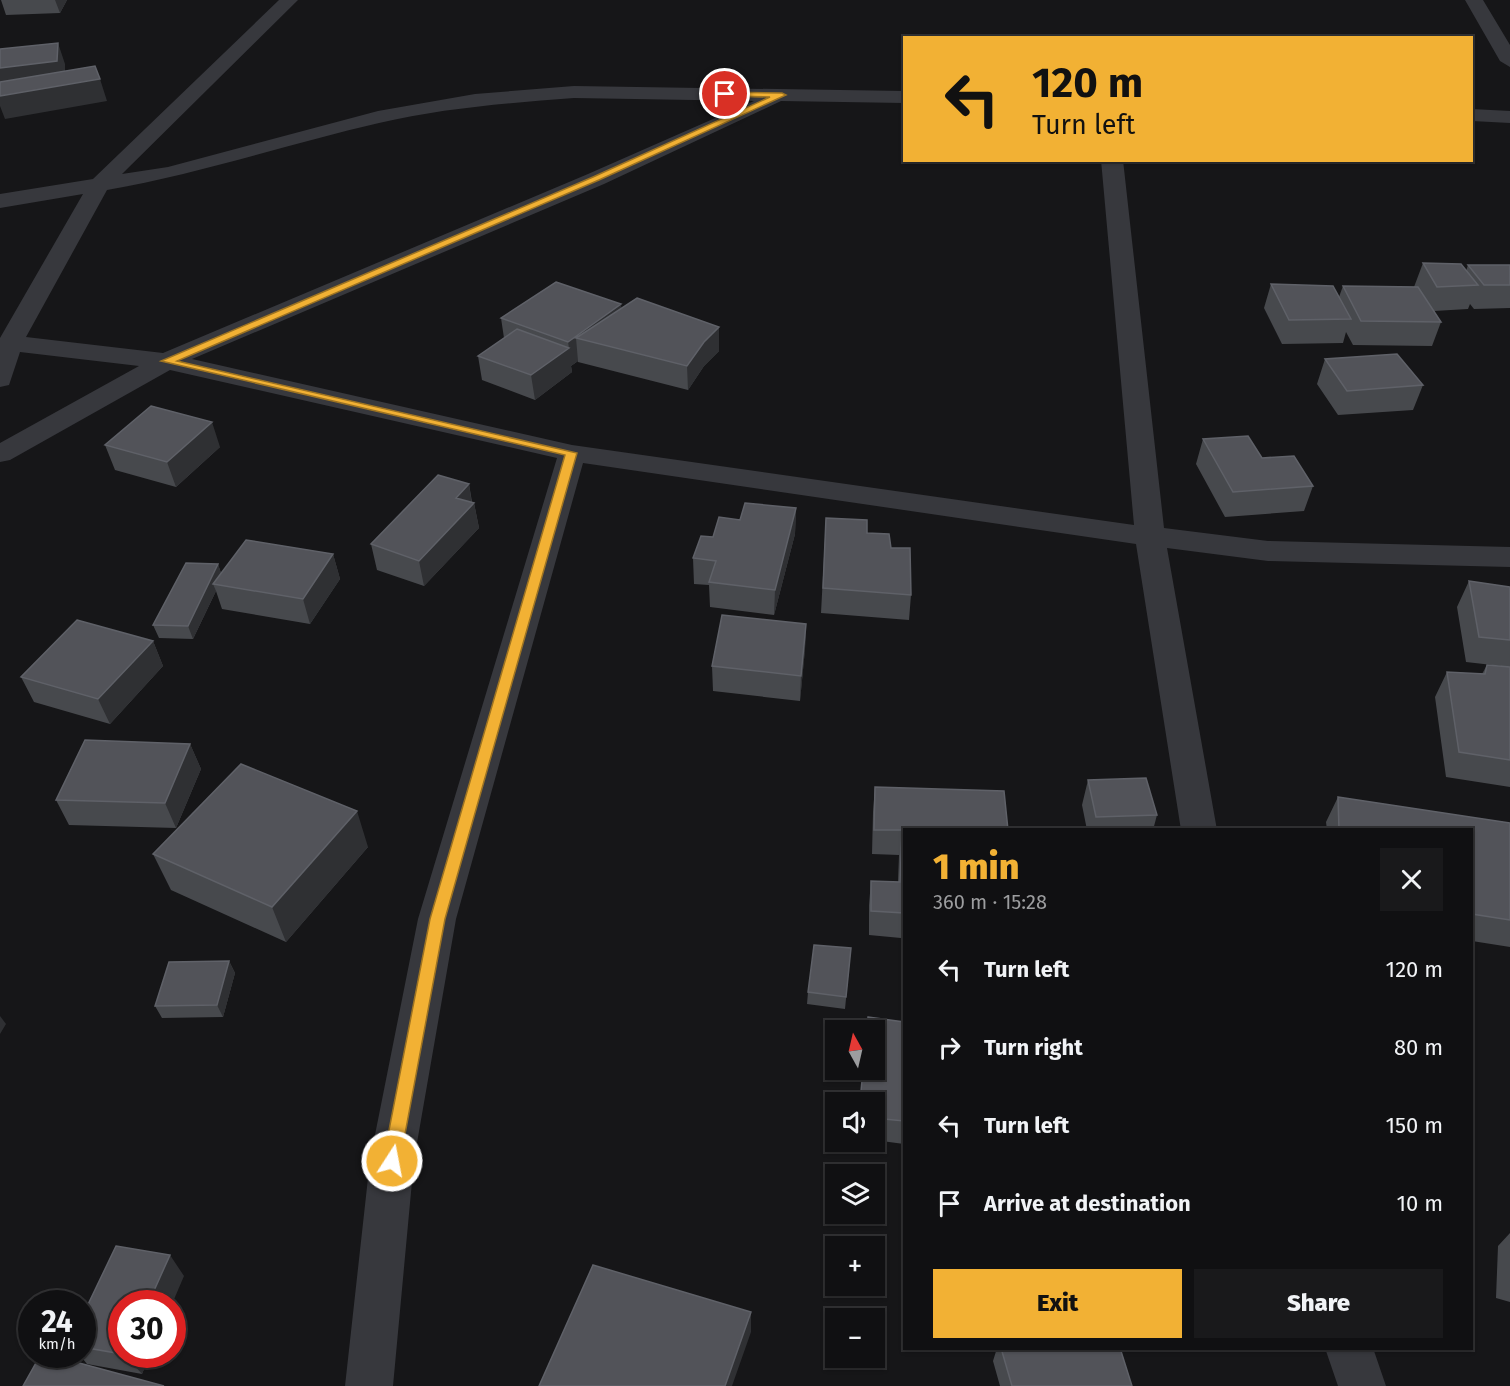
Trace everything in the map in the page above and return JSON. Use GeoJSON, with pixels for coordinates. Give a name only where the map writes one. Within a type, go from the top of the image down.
{"type":"FeatureCollection","features":[{"type":"Feature","properties":{"kind":"street"},"geometry":{"type":"LineString","coordinates":[[0,380],[10,343],[99,185],[289,0]]}},
{"type":"Feature","properties":{"kind":"street"},"geometry":{"type":"LineString","coordinates":[[1474,0],[1510,61]]}},
{"type":"Feature","properties":{"kind":"street"},"geometry":{"type":"LineString","coordinates":[[0,201],[169,173],[378,117],[476,100],[574,92],[903,98]]}},
{"type":"Feature","properties":{"kind":"street"},"geometry":{"type":"LineString","coordinates":[[0,454],[166,361],[596,178],[782,95]]}},
{"type":"Feature","properties":{"kind":"street"},"geometry":{"type":"LineString","coordinates":[[1473,116],[1510,117]]}},
{"type":"Feature","properties":{"kind":"street"},"geometry":{"type":"LineString","coordinates":[[1112,162],[1150,536],[1199,828]]}},
{"type":"Feature","properties":{"kind":"street"},"geometry":{"type":"LineString","coordinates":[[10,343],[166,361],[572,453],[1150,536],[1268,551],[1510,557]]}},
{"type":"Feature","properties":{"kind":"street"},"geometry":{"type":"LineString","coordinates":[[369,1386],[392,1161],[437,919],[572,453]]}},
{"type":"Feature","properties":{"kind":"street"},"geometry":{"type":"LineString","coordinates":[[1350,1350],[1362,1386]]}},
{"type":"Feature","properties":{"kind":"building"},"geometry":{"type":"Polygon","coordinates":[[[58,43],[57,61],[0,68],[0,49],[58,43]]]}},
{"type":"Feature","properties":{"kind":"building"},"geometry":{"type":"Polygon","coordinates":[[[95,66],[100,79],[0,96],[0,82],[95,66]]]}},
{"type":"Feature","properties":{"kind":"building"},"geometry":{"type":"Polygon","coordinates":[[[1423,263],[1461,264],[1478,285],[1437,287],[1423,263]]]}},
{"type":"Feature","properties":{"kind":"building"},"geometry":{"type":"Polygon","coordinates":[[[1468,265],[1510,265],[1510,285],[1484,285],[1468,265]]]}},
{"type":"Feature","properties":{"kind":"building"},"geometry":{"type":"Polygon","coordinates":[[[556,282],[621,304],[568,342],[501,318],[556,282]]]}},
{"type":"Feature","properties":{"kind":"building"},"geometry":{"type":"Polygon","coordinates":[[[1271,284],[1333,286],[1351,319],[1289,320],[1271,284]]]}},
{"type":"Feature","properties":{"kind":"building"},"geometry":{"type":"Polygon","coordinates":[[[1343,286],[1418,287],[1441,322],[1361,321],[1343,286]]]}},
{"type":"Feature","properties":{"kind":"building"},"geometry":{"type":"Polygon","coordinates":[[[637,298],[719,327],[704,342],[687,366],[576,338],[637,298]]]}},
{"type":"Feature","properties":{"kind":"building"},"geometry":{"type":"Polygon","coordinates":[[[517,329],[569,348],[531,375],[478,356],[517,329]]]}},
{"type":"Feature","properties":{"kind":"building"},"geometry":{"type":"Polygon","coordinates":[[[1397,354],[1423,385],[1347,391],[1325,359],[1397,354]]]}},
{"type":"Feature","properties":{"kind":"building"},"geometry":{"type":"Polygon","coordinates":[[[151,406],[212,422],[167,462],[105,445],[151,406]]]}},
{"type":"Feature","properties":{"kind":"building"},"geometry":{"type":"Polygon","coordinates":[[[1248,436],[1262,458],[1294,456],[1313,486],[1233,492],[1203,439],[1248,436]]]}},
{"type":"Feature","properties":{"kind":"building"},"geometry":{"type":"Polygon","coordinates":[[[438,475],[469,484],[456,498],[474,503],[419,561],[371,544],[438,475]]]}},
{"type":"Feature","properties":{"kind":"building"},"geometry":{"type":"Polygon","coordinates":[[[745,503],[796,508],[775,590],[709,582],[716,561],[693,558],[701,536],[713,537],[719,517],[740,520],[745,503]]]}},
{"type":"Feature","properties":{"kind":"building"},"geometry":{"type":"Polygon","coordinates":[[[826,518],[867,520],[867,533],[889,534],[891,548],[910,548],[911,595],[823,588],[826,518]]]}},
{"type":"Feature","properties":{"kind":"building"},"geometry":{"type":"Polygon","coordinates":[[[246,540],[333,554],[303,599],[213,584],[246,540]]]}},
{"type":"Feature","properties":{"kind":"building"},"geometry":{"type":"Polygon","coordinates":[[[186,563],[218,564],[188,626],[153,625],[186,563]]]}},
{"type":"Feature","properties":{"kind":"building"},"geometry":{"type":"Polygon","coordinates":[[[1469,581],[1510,587],[1510,640],[1479,637],[1469,581]]]}},
{"type":"Feature","properties":{"kind":"building"},"geometry":{"type":"Polygon","coordinates":[[[722,615],[806,624],[801,676],[712,666],[722,615]]]}},
{"type":"Feature","properties":{"kind":"building"},"geometry":{"type":"Polygon","coordinates":[[[77,620],[153,641],[98,699],[21,677],[77,620]]]}},
{"type":"Feature","properties":{"kind":"building"},"geometry":{"type":"Polygon","coordinates":[[[1487,665],[1510,667],[1510,760],[1459,752],[1447,672],[1485,674],[1487,665]]]}},
{"type":"Feature","properties":{"kind":"building"},"geometry":{"type":"Polygon","coordinates":[[[85,740],[190,744],[165,803],[56,800],[85,740]]]}},
{"type":"Feature","properties":{"kind":"building"},"geometry":{"type":"Polygon","coordinates":[[[241,764],[357,811],[272,907],[153,854],[241,764]]]}},
{"type":"Feature","properties":{"kind":"building"},"geometry":{"type":"Polygon","coordinates":[[[1146,778],[1157,815],[1096,817],[1088,780],[1146,778]]]}},
{"type":"Feature","properties":{"kind":"building"},"geometry":{"type":"Polygon","coordinates":[[[875,787],[1004,791],[1008,828],[903,828],[903,913],[871,911],[871,881],[900,882],[902,830],[874,830],[875,787]]]}},
{"type":"Feature","properties":{"kind":"building"},"geometry":{"type":"Polygon","coordinates":[[[1338,797],[1510,823],[1510,920],[1473,914],[1473,828],[1339,828],[1338,797]]]}},
{"type":"Feature","properties":{"kind":"building"},"geometry":{"type":"Polygon","coordinates":[[[814,945],[851,948],[846,997],[808,992],[814,945]]]}},
{"type":"Feature","properties":{"kind":"building"},"geometry":{"type":"Polygon","coordinates":[[[229,961],[217,1005],[155,1006],[169,962],[229,961]]]}},
{"type":"Feature","properties":{"kind":"building"},"geometry":{"type":"Polygon","coordinates":[[[868,1017],[903,1022],[903,1121],[885,1119],[885,1092],[861,1092],[862,1080],[885,1080],[885,1020],[868,1020],[868,1017]]]}},
{"type":"Feature","properties":{"kind":"building"},"geometry":{"type":"Polygon","coordinates":[[[116,1246],[170,1255],[154,1290],[108,1290],[108,1352],[96,1349],[95,1290],[116,1246]]]}},
{"type":"Feature","properties":{"kind":"building"},"geometry":{"type":"Polygon","coordinates":[[[593,1265],[751,1312],[725,1386],[539,1386],[593,1265]]]}},
{"type":"Feature","properties":{"kind":"building"},"geometry":{"type":"Polygon","coordinates":[[[1002,1350],[1121,1350],[1132,1386],[1012,1386],[1002,1350]]]}},
{"type":"Feature","properties":{"kind":"building"},"geometry":{"type":"Polygon","coordinates":[[[33,1368],[96,1368],[164,1386],[23,1386],[33,1368]]]}},
{"type":"Feature","properties":{"kind":"route"},"geometry":{"type":"LineString","coordinates":[[392,1161],[437,919],[572,453],[166,361],[596,178],[782,95],[725,94]]}}]}
